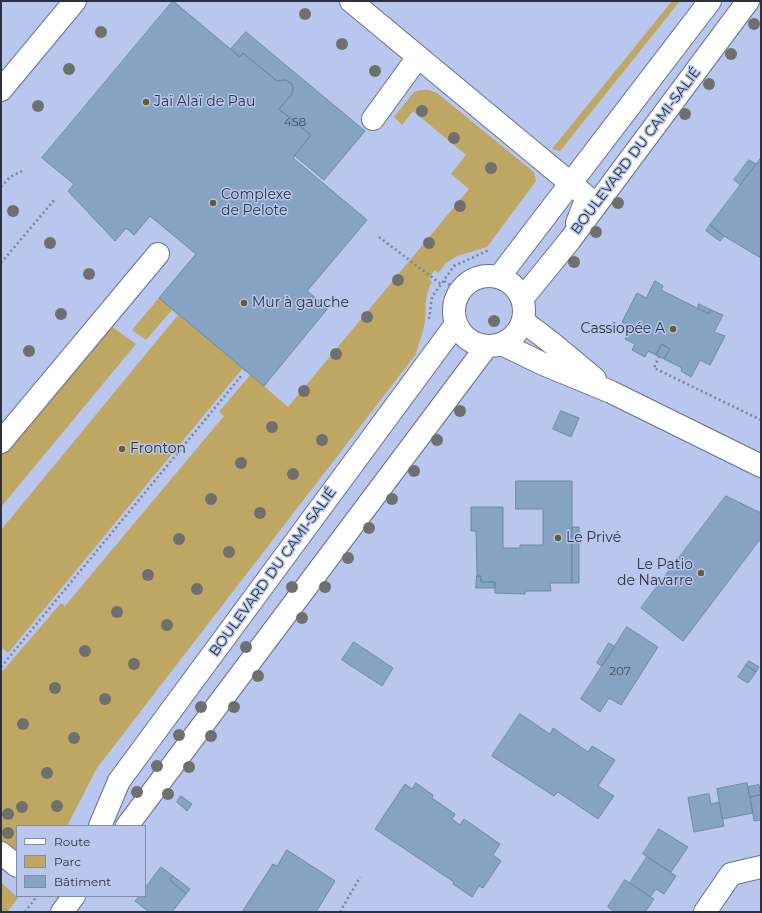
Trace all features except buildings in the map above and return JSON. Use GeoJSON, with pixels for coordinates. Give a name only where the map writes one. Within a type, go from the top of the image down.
{"type":"FeatureCollection","features":[{"type":"Feature","properties":{"kind":"street"},"geometry":{"type":"LineString","coordinates":[[1,90],[75,1]]}},
{"type":"Feature","properties":{"kind":"street"},"geometry":{"type":"LineString","coordinates":[[351,1],[587,197],[570,240]]}},
{"type":"Feature","properties":{"kind":"street"},"geometry":{"type":"LineString","coordinates":[[499,277],[710,1]]}},
{"type":"Feature","properties":{"kind":"street","name":"BOULEVARD DU CAMI-SALIÉ"},"geometry":{"type":"LineString","coordinates":[[522,298],[570,240],[748,1]]}},
{"type":"Feature","properties":{"kind":"street"},"geometry":{"type":"LineString","coordinates":[[373,119],[418,57]]}},
{"type":"Feature","properties":{"kind":"street"},"geometry":{"type":"LineString","coordinates":[[1,442],[158,254]]}},
{"type":"Feature","properties":{"kind":"street"},"geometry":{"type":"LineString","coordinates":[[128,825],[495,345],[511,339],[518,331],[523,321],[524,310],[522,298],[517,289],[509,281],[499,277],[488,276],[477,278],[467,283],[448,285],[455,302],[454,313],[456,324],[461,333],[468,340],[477,344],[495,345],[611,392],[761,466]]}},
{"type":"Feature","properties":{"kind":"street"},"geometry":{"type":"LineString","coordinates":[[523,321],[611,392]]}},
{"type":"Feature","properties":{"kind":"street","name":"BOULEVARD DU CAMI-SALIÉ"},"geometry":{"type":"LineString","coordinates":[[100,825],[119,781],[456,324]]}},
{"type":"Feature","properties":{"kind":"street"},"geometry":{"type":"LineString","coordinates":[[1,852],[16,865]]}},
{"type":"Feature","properties":{"kind":"street"},"geometry":{"type":"LineString","coordinates":[[705,912],[731,874],[761,867]]}},
{"type":"Feature","properties":{"kind":"path"},"geometry":{"type":"LineString","coordinates":[[1,187],[10,177],[22,171]]}},
{"type":"Feature","properties":{"kind":"path"},"geometry":{"type":"LineString","coordinates":[[1,263],[55,199]]}},
{"type":"Feature","properties":{"kind":"path"},"geometry":{"type":"LineString","coordinates":[[379,237],[448,285]]}},
{"type":"Feature","properties":{"kind":"path"},"geometry":{"type":"LineString","coordinates":[[659,356],[654,368],[761,420]]}},
{"type":"Feature","properties":{"kind":"path"},"geometry":{"type":"LineString","coordinates":[[1,667],[242,375]]}},
{"type":"Feature","properties":{"kind":"path"},"geometry":{"type":"LineString","coordinates":[[340,912],[360,877]]}},
{"type":"Feature","properties":{"kind":"path"},"geometry":{"type":"LineString","coordinates":[[25,912],[36,897]]}},
{"type":"Feature","properties":{"kind":"green space"},"geometry":{"type":"Polygon","coordinates":[[[672,1],[680,1],[560,151],[552,149],[672,1]]]}},
{"type":"Feature","properties":{"kind":"green space"},"geometry":{"type":"Polygon","coordinates":[[[429,90],[437,93],[534,172],[536,181],[487,247],[457,256],[446,263],[438,273],[435,270],[429,278],[432,282],[427,294],[424,327],[416,354],[97,768],[68,825],[16,825],[16,856],[1,843],[1,673],[61,603],[65,606],[224,416],[219,412],[250,375],[242,369],[8,653],[1,647],[1,530],[178,315],[172,310],[146,340],[132,330],[283,150],[367,220],[307,291],[328,308],[264,386],[288,407],[469,189],[451,174],[466,155],[413,111],[402,125],[394,117],[414,92],[429,90]]]}},
{"type":"Feature","properties":{"kind":"green space"},"geometry":{"type":"Polygon","coordinates":[[[108,324],[136,344],[1,507],[1,451],[108,324]]]}},
{"type":"Feature","properties":{"kind":"green space"},"geometry":{"type":"Polygon","coordinates":[[[1,882],[18,898],[7,912],[1,912],[1,882]]]}},
{"type":"Feature","properties":{"kind":"place","name":"Jaï Alaï de Pau"},"geometry":{"type":"Point","coordinates":[146,102]}},
{"type":"Feature","properties":{"kind":"place","name":"Complexe de Pelote"},"geometry":{"type":"Point","coordinates":[213,203]}},
{"type":"Feature","properties":{"kind":"place","name":"Mur à gauche"},"geometry":{"type":"Point","coordinates":[244,303]}},
{"type":"Feature","properties":{"kind":"place","name":"Cassiopée A"},"geometry":{"type":"Point","coordinates":[673,329]}},
{"type":"Feature","properties":{"kind":"place","name":"Fronton"},"geometry":{"type":"Point","coordinates":[122,449]}},
{"type":"Feature","properties":{"kind":"place","name":"Le Privé"},"geometry":{"type":"Point","coordinates":[558,538]}},
{"type":"Feature","properties":{"kind":"place","name":"Le Patio de Navarre"},"geometry":{"type":"Point","coordinates":[701,573]}}]}
